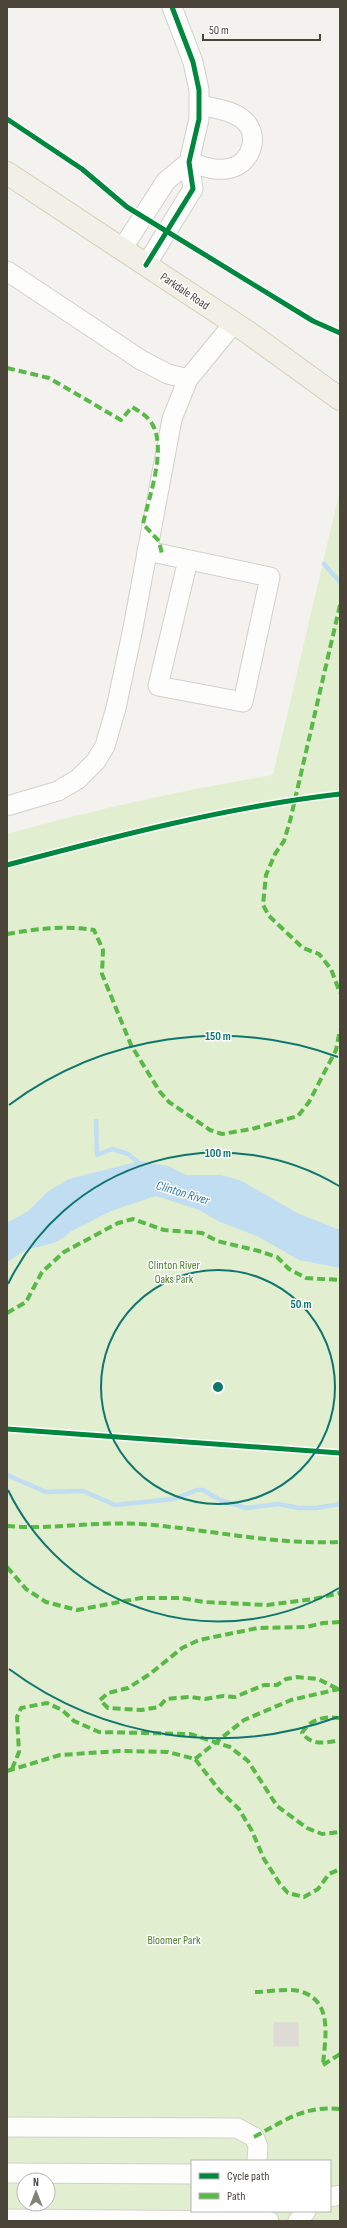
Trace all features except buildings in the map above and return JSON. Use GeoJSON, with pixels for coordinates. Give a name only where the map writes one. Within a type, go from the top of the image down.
{"type":"FeatureCollection","features":[{"type":"Feature","properties":{"kind":"main road","name":"Parkdale Road"},"geometry":{"type":"LineString","coordinates":[[7,173],[234,323],[340,399]]}},
{"type":"Feature","properties":{"kind":"street"},"geometry":{"type":"LineString","coordinates":[[146,265],[193,189],[188,162],[195,140],[200,105],[193,62],[172,7]]}},
{"type":"Feature","properties":{"kind":"street"},"geometry":{"type":"LineString","coordinates":[[188,162],[212,168],[231,168],[247,159],[252,148],[252,136],[246,122],[232,113],[200,105]]}},
{"type":"Feature","properties":{"kind":"street"},"geometry":{"type":"LineString","coordinates":[[122,249],[166,181],[188,162]]}},
{"type":"Feature","properties":{"kind":"street"},"geometry":{"type":"LineString","coordinates":[[7,271],[141,360],[168,374],[188,379]]}},
{"type":"Feature","properties":{"kind":"street"},"geometry":{"type":"LineString","coordinates":[[7,806],[58,791],[78,780],[96,761],[105,746],[116,708],[172,419],[188,379],[234,323]]}},
{"type":"Feature","properties":{"kind":"street"},"geometry":{"type":"LineString","coordinates":[[147,551],[270,577],[243,702],[158,686],[188,560]]}},
{"type":"Feature","properties":{"kind":"street"},"geometry":{"type":"LineString","coordinates":[[7,2127],[237,2128],[254,2137],[258,2146],[258,2160]]}},
{"type":"Feature","properties":{"kind":"street"},"geometry":{"type":"LineString","coordinates":[[7,2173],[191,2174]]}},
{"type":"Feature","properties":{"kind":"street"},"geometry":{"type":"LineString","coordinates":[[298,2221],[305,2212]]}},
{"type":"Feature","properties":{"kind":"street"},"geometry":{"type":"LineString","coordinates":[[7,2219],[262,2217]]}},
{"type":"Feature","properties":{"kind":"green space"},"geometry":{"type":"Polygon","coordinates":[[[340,490],[340,2221],[7,2221],[7,834],[73,816],[139,801],[273,775],[340,490]]]}},
{"type":"Feature","properties":{"kind":"water","name":"Clinton River"},"geometry":{"type":"Polygon","coordinates":[[[140,1161],[168,1166],[186,1175],[221,1175],[242,1181],[297,1213],[340,1230],[340,1268],[299,1260],[259,1237],[220,1222],[199,1210],[156,1196],[111,1211],[70,1232],[60,1240],[26,1250],[7,1262],[7,1223],[28,1211],[47,1192],[69,1179],[140,1161]]]}},
{"type":"Feature","properties":{"kind":"waterway"},"geometry":{"type":"LineString","coordinates":[[324,564],[340,582]]}},
{"type":"Feature","properties":{"kind":"waterway"},"geometry":{"type":"LineString","coordinates":[[96,1121],[97,1155],[112,1149],[128,1154],[138,1162]]}},
{"type":"Feature","properties":{"kind":"waterway"},"geometry":{"type":"LineString","coordinates":[[7,1475],[46,1492],[83,1491],[115,1505],[174,1499],[197,1490],[203,1490],[220,1500],[246,1508],[278,1504],[299,1508],[316,1508],[340,1504]]}},
{"type":"Feature","properties":{"kind":"marked path"},"geometry":{"type":"LineString","coordinates":[[7,368],[49,378],[121,420],[132,407],[142,413],[151,422],[156,432],[158,458],[153,486],[143,524],[159,541],[162,554]]}},
{"type":"Feature","properties":{"kind":"marked path"},"geometry":{"type":"LineString","coordinates":[[340,605],[290,821],[284,841],[275,854],[266,875],[263,905],[269,916],[303,948],[319,954],[331,969],[340,993]]}},
{"type":"Feature","properties":{"kind":"marked path"},"geometry":{"type":"LineString","coordinates":[[7,934],[50,928],[94,930],[103,950],[102,974],[131,1045],[160,1092],[169,1102],[210,1130],[222,1134],[252,1129],[298,1116],[309,1102],[336,1050],[340,1030]]}},
{"type":"Feature","properties":{"kind":"marked path"},"geometry":{"type":"LineString","coordinates":[[7,1313],[26,1302],[42,1272],[64,1252],[118,1223],[133,1219],[164,1230],[202,1233],[217,1241],[277,1257],[289,1269],[306,1278],[340,1280]]}},
{"type":"Feature","properties":{"kind":"marked path"},"geometry":{"type":"LineString","coordinates":[[7,1526],[40,1527],[124,1523],[166,1526],[265,1539],[340,1542]]}},
{"type":"Feature","properties":{"kind":"marked path"},"geometry":{"type":"LineString","coordinates":[[7,1567],[26,1589],[46,1602],[77,1610],[141,1598],[181,1598],[204,1602],[267,1605],[314,1599],[340,1593]]}},
{"type":"Feature","properties":{"kind":"marked path"},"geometry":{"type":"LineString","coordinates":[[340,1622],[323,1623],[306,1627],[258,1628],[199,1640],[182,1648],[150,1674],[128,1688],[108,1693],[100,1700],[108,1708],[141,1710],[159,1707],[166,1699],[190,1697],[205,1699],[223,1696],[235,1697],[264,1685],[277,1685],[286,1679],[297,1677],[318,1679],[340,1690]]}},
{"type":"Feature","properties":{"kind":"marked path"},"geometry":{"type":"LineString","coordinates":[[195,1759],[244,1720],[291,1700],[339,1689]]}},
{"type":"Feature","properties":{"kind":"marked path"},"geometry":{"type":"LineString","coordinates":[[12,1769],[19,1752],[17,1717],[21,1708],[47,1703],[62,1710],[74,1721],[99,1732],[190,1734],[230,1747],[248,1761],[277,1806],[307,1828],[322,1834],[340,1832]]}},
{"type":"Feature","properties":{"kind":"marked path"},"geometry":{"type":"LineString","coordinates":[[340,1718],[323,1718],[309,1724],[302,1733],[314,1742],[324,1743],[340,1740]]}},
{"type":"Feature","properties":{"kind":"marked path"},"geometry":{"type":"LineString","coordinates":[[7,1771],[60,1755],[119,1751],[168,1752],[195,1759],[220,1791],[239,1809],[252,1831],[264,1859],[280,1884],[288,1893],[304,1897],[318,1889],[329,1874],[340,1869]]}},
{"type":"Feature","properties":{"kind":"marked path"},"geometry":{"type":"LineString","coordinates":[[255,1992],[294,1990],[310,1996],[318,2003],[323,2011],[326,2032],[323,2065]]}},
{"type":"Feature","properties":{"kind":"marked path"},"geometry":{"type":"LineString","coordinates":[[323,2065],[340,2054]]}},
{"type":"Feature","properties":{"kind":"marked path"},"geometry":{"type":"LineString","coordinates":[[254,2137],[285,2120],[305,2112],[327,2108],[340,2109]]}},
{"type":"Feature","properties":{"kind":"cycle path"},"geometry":{"type":"LineString","coordinates":[[146,265],[193,189],[189,162],[199,119],[199,90],[193,62],[172,7]]}},
{"type":"Feature","properties":{"kind":"cycle path"},"geometry":{"type":"LineString","coordinates":[[7,119],[82,169],[127,207],[313,321],[340,333]]}},
{"type":"Feature","properties":{"kind":"cycle path"},"geometry":{"type":"LineString","coordinates":[[7,865],[131,833],[256,806],[340,794]]}},
{"type":"Feature","properties":{"kind":"cycle path"},"geometry":{"type":"LineString","coordinates":[[7,1429],[340,1453]]}},
{"type":"Feature","properties":{"kind":"park label","name":"Clinton River Oaks Park"},"geometry":{"type":"Point","coordinates":[174,1272]}},
{"type":"Feature","properties":{"kind":"park label","name":"Bloomer Park"},"geometry":{"type":"Point","coordinates":[174,1940]}}]}
